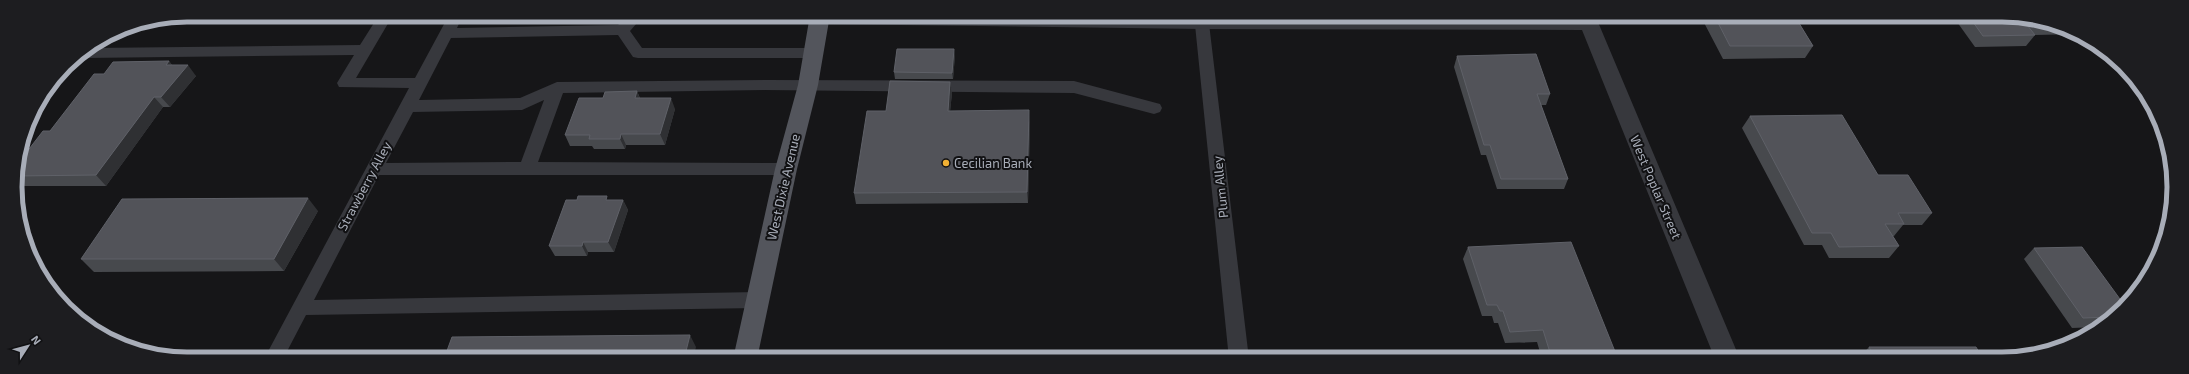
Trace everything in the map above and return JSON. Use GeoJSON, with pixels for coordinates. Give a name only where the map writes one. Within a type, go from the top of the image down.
{"type":"FeatureCollection","features":[{"type":"Feature","properties":{"kind":"main road","name":"West Dixie Avenue"},"geometry":{"type":"LineString","coordinates":[[747,352],[786,169],[808,85],[819,22]]}},
{"type":"Feature","properties":{"kind":"street","name":"West Poplar Street"},"geometry":{"type":"LineString","coordinates":[[1587,22],[1725,352]]}},
{"type":"Feature","properties":{"kind":"lane"},"geometry":{"type":"LineString","coordinates":[[382,22],[345,83],[419,83]]}},
{"type":"Feature","properties":{"kind":"lane","name":"Strawberry Alley"},"geometry":{"type":"LineString","coordinates":[[277,352],[452,22]]}},
{"type":"Feature","properties":{"kind":"lane"},"geometry":{"type":"LineString","coordinates":[[447,33],[622,30],[630,22]]}},
{"type":"Feature","properties":{"kind":"lane","name":"Plum Alley"},"geometry":{"type":"LineString","coordinates":[[1201,22],[1238,352]]}},
{"type":"Feature","properties":{"kind":"lane"},"geometry":{"type":"LineString","coordinates":[[622,30],[638,53],[813,53]]}},
{"type":"Feature","properties":{"kind":"lane"},"geometry":{"type":"LineString","coordinates":[[91,53],[365,50]]}},
{"type":"Feature","properties":{"kind":"lane"},"geometry":{"type":"LineString","coordinates":[[407,106],[522,104],[557,88],[808,85],[1074,87],[1154,108]]}},
{"type":"Feature","properties":{"kind":"lane"},"geometry":{"type":"LineString","coordinates":[[527,168],[557,88]]}},
{"type":"Feature","properties":{"kind":"lane"},"geometry":{"type":"LineString","coordinates":[[373,169],[786,169]]}},
{"type":"Feature","properties":{"kind":"lane"},"geometry":{"type":"LineString","coordinates":[[299,308],[758,300]]}},
{"type":"Feature","properties":{"kind":"building"},"geometry":{"type":"Polygon","coordinates":[[[1718,22],[1798,22],[1813,46],[1730,46],[1718,22]]]}},
{"type":"Feature","properties":{"kind":"building"},"geometry":{"type":"Polygon","coordinates":[[[1973,22],[2013,22],[2033,25],[2027,25],[2035,35],[1983,36],[1973,22]]]}},
{"type":"Feature","properties":{"kind":"building"},"geometry":{"type":"Polygon","coordinates":[[[897,49],[954,49],[952,73],[894,72],[897,49]]]}},
{"type":"Feature","properties":{"kind":"building"},"geometry":{"type":"Polygon","coordinates":[[[1536,54],[1550,94],[1537,94],[1568,179],[1501,179],[1490,145],[1484,145],[1457,56],[1536,54]]]}},
{"type":"Feature","properties":{"kind":"building"},"geometry":{"type":"Polygon","coordinates":[[[169,61],[166,65],[188,65],[161,97],[154,97],[96,175],[22,176],[25,154],[43,131],[50,131],[94,74],[104,74],[113,62],[169,61]]]}},
{"type":"Feature","properties":{"kind":"building","name":"Cecilian Bank"},"geometry":{"type":"Polygon","coordinates":[[[890,81],[950,82],[948,111],[1029,110],[1027,192],[854,193],[867,111],[886,111],[890,81]]]}},
{"type":"Feature","properties":{"kind":"building"},"geometry":{"type":"Polygon","coordinates":[[[637,91],[635,98],[671,98],[660,134],[621,134],[620,139],[589,139],[590,135],[565,135],[579,98],[603,98],[605,92],[637,91]]]}},
{"type":"Feature","properties":{"kind":"building"},"geometry":{"type":"Polygon","coordinates":[[[1842,115],[1878,175],[1908,175],[1932,213],[1898,213],[1904,224],[1885,224],[1899,246],[1839,247],[1831,233],[1812,233],[1750,116],[1842,115]]]}},
{"type":"Feature","properties":{"kind":"building"},"geometry":{"type":"Polygon","coordinates":[[[578,196],[607,196],[606,200],[623,200],[608,242],[583,242],[582,246],[549,246],[566,200],[577,200],[578,196]]]}},
{"type":"Feature","properties":{"kind":"building"},"geometry":{"type":"Polygon","coordinates":[[[308,198],[274,259],[81,259],[122,199],[308,198]]]}},
{"type":"Feature","properties":{"kind":"building"},"geometry":{"type":"Polygon","coordinates":[[[1571,242],[1615,352],[1550,352],[1543,330],[1510,332],[1503,311],[1500,311],[1497,305],[1487,305],[1468,247],[1571,242]]]}},
{"type":"Feature","properties":{"kind":"building"},"geometry":{"type":"Polygon","coordinates":[[[2082,247],[2121,301],[2103,317],[2083,318],[2034,248],[2082,247]]]}},
{"type":"Feature","properties":{"kind":"building"},"geometry":{"type":"Polygon","coordinates":[[[690,335],[686,352],[447,352],[452,337],[690,335]]]}},
{"type":"Feature","properties":{"kind":"building"},"geometry":{"type":"Polygon","coordinates":[[[1869,347],[1976,347],[1979,352],[1872,352],[1869,347]]]}},
{"type":"Feature","properties":{"kind":"place","name":"Cecilian Bank"},"geometry":{"type":"Point","coordinates":[946,163]}}]}
